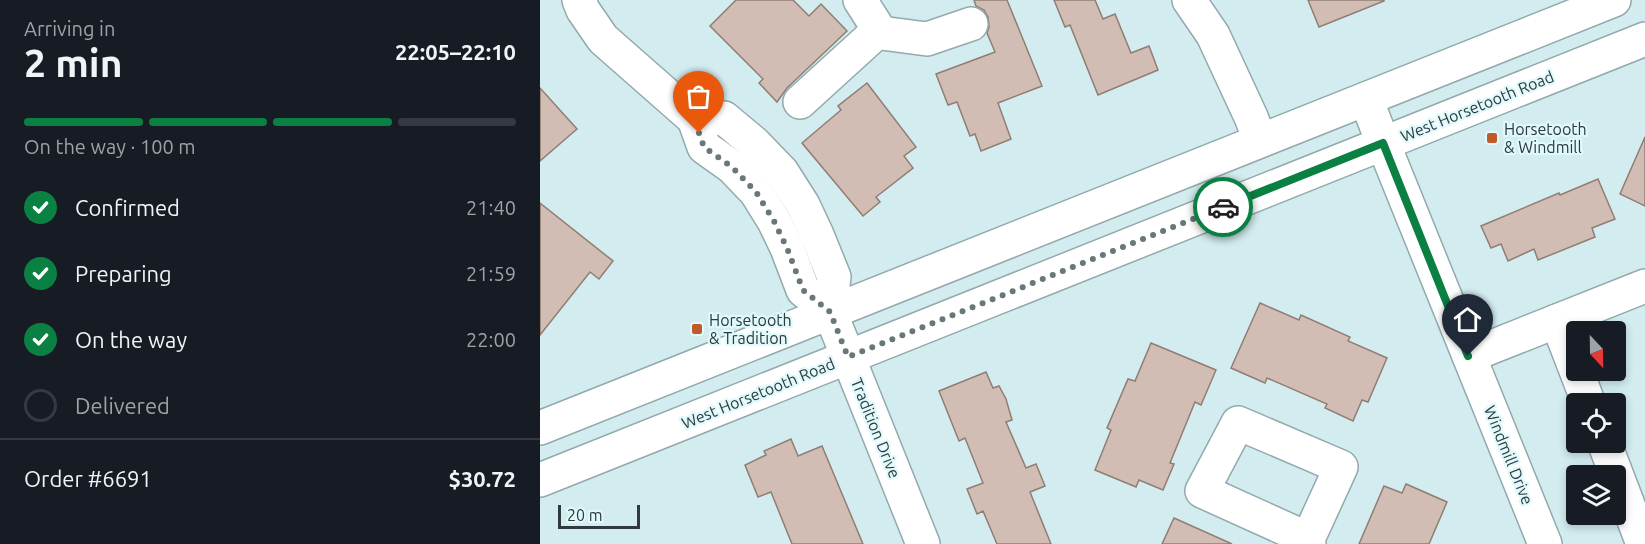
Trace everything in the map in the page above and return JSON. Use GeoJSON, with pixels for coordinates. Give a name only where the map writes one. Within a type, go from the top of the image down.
{"type":"FeatureCollection","features":[{"type":"Feature","properties":{"kind":"main road","name":"Tradition Drive"},"geometry":{"type":"LineString","coordinates":[[579,0],[583,10],[603,39],[694,118],[724,118],[754,143],[782,172],[808,215],[834,277],[830,312],[923,544]]}},
{"type":"Feature","properties":{"kind":"main road"},"geometry":{"type":"LineString","coordinates":[[860,0],[881,33],[927,39],[971,24]]}},
{"type":"Feature","properties":{"kind":"main road"},"geometry":{"type":"LineString","coordinates":[[1189,0],[1213,35],[1260,140]]}},
{"type":"Feature","properties":{"kind":"main road"},"geometry":{"type":"LineString","coordinates":[[540,428],[1614,0]]}},
{"type":"Feature","properties":{"kind":"main road"},"geometry":{"type":"LineString","coordinates":[[800,102],[879,30]]}},
{"type":"Feature","properties":{"kind":"main road","name":"West Horsetooth Road"},"geometry":{"type":"LineString","coordinates":[[540,480],[1645,39]]}},
{"type":"Feature","properties":{"kind":"main road","name":"Windmill Drive"},"geometry":{"type":"LineString","coordinates":[[1366,99],[1545,544]]}},
{"type":"Feature","properties":{"kind":"main road"},"geometry":{"type":"LineString","coordinates":[[1468,356],[1645,286]]}},
{"type":"Feature","properties":{"kind":"main road"},"geometry":{"type":"LineString","coordinates":[[1557,321],[1585,393]]}},
{"type":"Feature","properties":{"kind":"main road"},"geometry":{"type":"LineString","coordinates":[[1608,453],[1643,544]]}},
{"type":"Feature","properties":{"kind":"building"},"geometry":{"type":"Polygon","coordinates":[[[736,0],[793,0],[809,16],[821,4],[847,31],[787,88],[777,102],[759,83],[763,79],[710,26],[736,0]]]}},
{"type":"Feature","properties":{"kind":"building"},"geometry":{"type":"Polygon","coordinates":[[[974,0],[1007,0],[1042,86],[998,103],[1011,139],[981,151],[975,134],[970,136],[957,102],[948,105],[936,74],[995,52],[987,33],[988,17],[984,10],[976,6],[974,0]]]}},
{"type":"Feature","properties":{"kind":"building"},"geometry":{"type":"Polygon","coordinates":[[[1054,0],[1095,0],[1103,19],[1115,14],[1131,53],[1149,46],[1158,70],[1098,95],[1070,25],[1065,27],[1054,0]]]}},
{"type":"Feature","properties":{"kind":"building"},"geometry":{"type":"Polygon","coordinates":[[[1308,0],[1384,0],[1384,1],[1319,27],[1308,0]]]}},
{"type":"Feature","properties":{"kind":"building"},"geometry":{"type":"Polygon","coordinates":[[[867,83],[916,147],[904,156],[913,168],[876,197],[880,202],[863,216],[802,143],[841,110],[838,106],[867,83]]]}},
{"type":"Feature","properties":{"kind":"building"},"geometry":{"type":"Polygon","coordinates":[[[540,88],[577,129],[540,161],[540,88]]]}},
{"type":"Feature","properties":{"kind":"building"},"geometry":{"type":"Polygon","coordinates":[[[1645,137],[1645,206],[1620,194],[1645,137]]]}},
{"type":"Feature","properties":{"kind":"building"},"geometry":{"type":"Polygon","coordinates":[[[1598,179],[1615,219],[1592,228],[1595,237],[1538,260],[1534,249],[1508,261],[1501,244],[1491,248],[1481,226],[1598,179]]]}},
{"type":"Feature","properties":{"kind":"building"},"geometry":{"type":"Polygon","coordinates":[[[540,203],[613,261],[599,279],[590,272],[540,335],[540,203]]]}},
{"type":"Feature","properties":{"kind":"building"},"geometry":{"type":"Polygon","coordinates":[[[1260,303],[1299,320],[1301,315],[1350,337],[1348,341],[1387,358],[1368,402],[1362,400],[1353,421],[1325,408],[1327,404],[1267,378],[1265,383],[1231,368],[1260,303]]]}},
{"type":"Feature","properties":{"kind":"building"},"geometry":{"type":"Polygon","coordinates":[[[1151,343],[1216,370],[1201,405],[1195,402],[1170,463],[1174,464],[1163,490],[1139,480],[1136,487],[1095,470],[1111,430],[1107,428],[1128,379],[1135,381],[1151,343]]]}},
{"type":"Feature","properties":{"kind":"building"},"geometry":{"type":"Polygon","coordinates":[[[986,372],[993,388],[999,386],[1006,399],[1012,420],[1006,422],[1026,468],[1036,464],[1045,486],[1030,492],[1051,544],[997,544],[983,511],[977,514],[967,489],[983,483],[965,438],[959,441],[939,391],[986,372]]]}},
{"type":"Feature","properties":{"kind":"building"},"geometry":{"type":"Polygon","coordinates":[[[791,439],[798,456],[822,446],[863,544],[792,544],[771,492],[758,497],[745,465],[766,455],[764,451],[791,439]]]}},
{"type":"Feature","properties":{"kind":"building"},"geometry":{"type":"Polygon","coordinates":[[[1406,484],[1447,502],[1429,544],[1359,544],[1384,486],[1402,493],[1406,484]]]}},
{"type":"Feature","properties":{"kind":"building"},"geometry":{"type":"Polygon","coordinates":[[[1174,518],[1232,544],[1162,544],[1174,518]]]}},
{"type":"Feature","properties":{"kind":"way so far"},"geometry":{"type":"LineString","coordinates":[[699,133],[704,147],[732,167],[756,192],[787,248],[803,290],[830,312],[848,357],[1223,207]]}},
{"type":"Feature","properties":{"kind":"place","name":"Horsetooth & Windmill"},"geometry":{"type":"Point","coordinates":[1492,138]}},
{"type":"Feature","properties":{"kind":"place","name":"Horsetooth & Tradition"},"geometry":{"type":"Point","coordinates":[697,329]}},
{"type":"Feature","properties":{"kind":"route"},"geometry":{"type":"LineString","coordinates":[[1223,207],[1383,143],[1468,356]]}}]}
